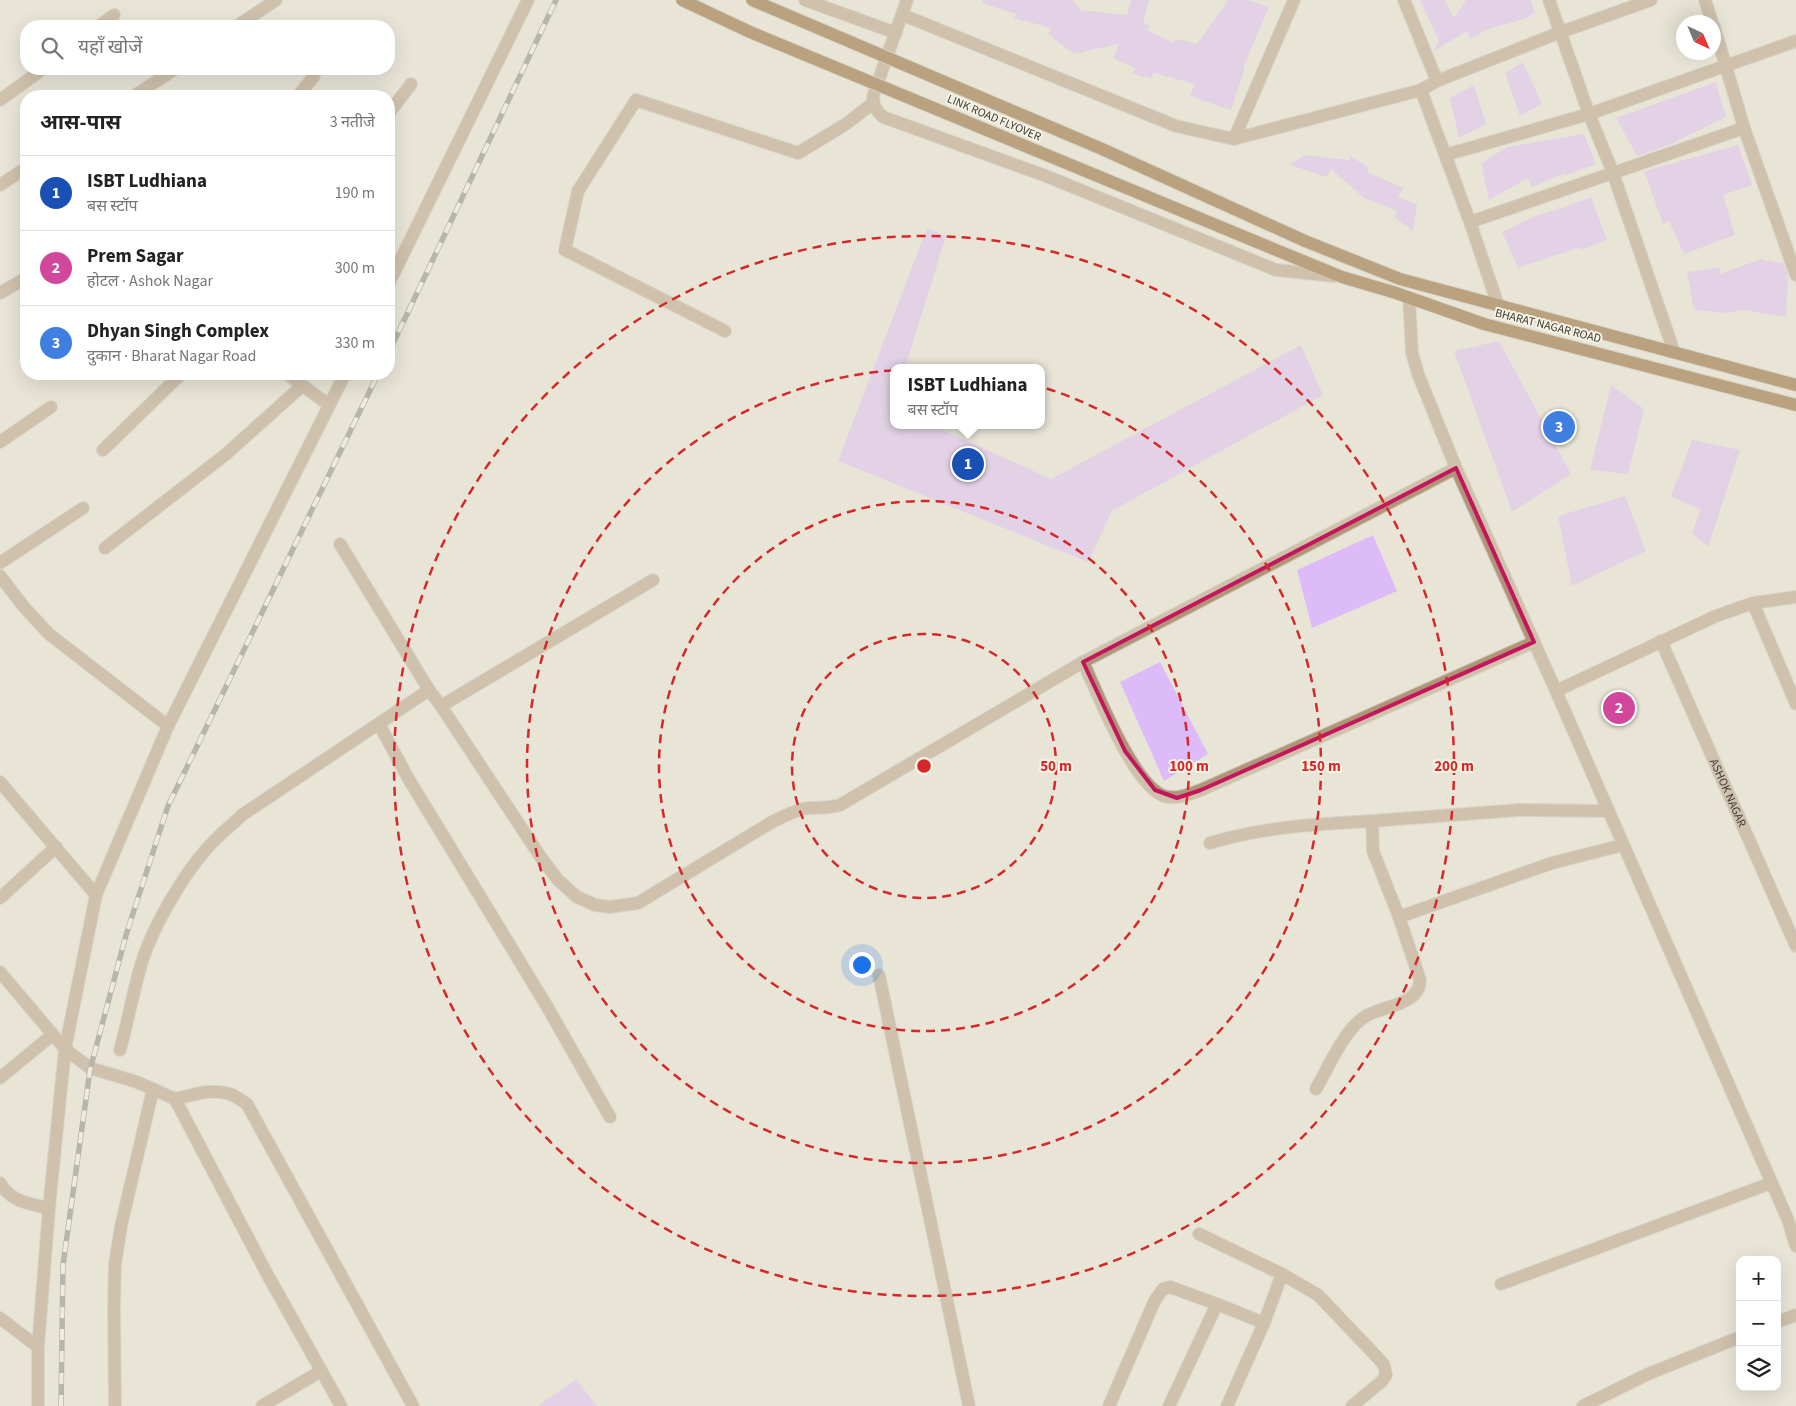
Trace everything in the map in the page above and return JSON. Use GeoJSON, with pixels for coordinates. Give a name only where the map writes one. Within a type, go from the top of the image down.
{"type":"FeatureCollection","features":[{"type":"Feature","properties":{"kind":"main road","name":"LINK ROAD FLYOVER"},"geometry":{"type":"LineString","coordinates":[[682,0],[750,32],[1298,259]]}},
{"type":"Feature","properties":{"kind":"main road","name":"LINK ROAD FLYOVER"},"geometry":{"type":"LineString","coordinates":[[752,0],[1102,149],[1305,241]]}},
{"type":"Feature","properties":{"kind":"main road","name":"BHARAT NAGAR ROAD"},"geometry":{"type":"LineString","coordinates":[[1305,241],[1400,279],[1796,385]]}},
{"type":"Feature","properties":{"kind":"main road","name":"BHARAT NAGAR ROAD"},"geometry":{"type":"LineString","coordinates":[[1298,259],[1342,277],[1484,324],[1796,405]]}},
{"type":"Feature","properties":{"kind":"street"},"geometry":{"type":"LineString","coordinates":[[246,20],[276,0]]}},
{"type":"Feature","properties":{"kind":"street"},"geometry":{"type":"LineString","coordinates":[[395,271],[528,0]]}},
{"type":"Feature","properties":{"kind":"street"},"geometry":{"type":"LineString","coordinates":[[805,0],[896,33]]}},
{"type":"Feature","properties":{"kind":"street"},"geometry":{"type":"LineString","coordinates":[[907,0],[873,96],[873,103],[877,111],[883,116],[1046,176],[1276,270],[1342,277]]}},
{"type":"Feature","properties":{"kind":"street"},"geometry":{"type":"LineString","coordinates":[[1234,139],[1294,0]]}},
{"type":"Feature","properties":{"kind":"street"},"geometry":{"type":"LineString","coordinates":[[1404,0],[1437,81]]}},
{"type":"Feature","properties":{"kind":"street"},"geometry":{"type":"LineString","coordinates":[[1549,0],[1589,114],[1613,173],[1674,352]]}},
{"type":"Feature","properties":{"kind":"street"},"geometry":{"type":"LineString","coordinates":[[903,14],[1176,126],[1234,139],[1421,90],[1437,81],[1561,32],[1651,0]]}},
{"type":"Feature","properties":{"kind":"street"},"geometry":{"type":"LineString","coordinates":[[1705,0],[1710,15]]}},
{"type":"Feature","properties":{"kind":"street"},"geometry":{"type":"LineString","coordinates":[[107,20],[114,15]]}},
{"type":"Feature","properties":{"kind":"street"},"geometry":{"type":"LineString","coordinates":[[1445,155],[1589,114],[1796,41]]}},
{"type":"Feature","properties":{"kind":"street"},"geometry":{"type":"LineString","coordinates":[[1721,49],[1744,128],[1796,275]]}},
{"type":"Feature","properties":{"kind":"street"},"geometry":{"type":"LineString","coordinates":[[0,100],[35,75]]}},
{"type":"Feature","properties":{"kind":"street"},"geometry":{"type":"LineString","coordinates":[[143,90],[166,75]]}},
{"type":"Feature","properties":{"kind":"street"},"geometry":{"type":"LineString","coordinates":[[303,90],[314,76]]}},
{"type":"Feature","properties":{"kind":"street"},"geometry":{"type":"LineString","coordinates":[[395,105],[411,84]]}},
{"type":"Feature","properties":{"kind":"street"},"geometry":{"type":"LineString","coordinates":[[1421,90],[1470,222],[1498,305]]}},
{"type":"Feature","properties":{"kind":"street"},"geometry":{"type":"LineString","coordinates":[[725,331],[565,250],[578,191],[636,100],[798,153],[846,124],[873,103]]}},
{"type":"Feature","properties":{"kind":"street"},"geometry":{"type":"LineString","coordinates":[[1470,222],[1744,128]]}},
{"type":"Feature","properties":{"kind":"street"},"geometry":{"type":"LineString","coordinates":[[0,185],[20,172]]}},
{"type":"Feature","properties":{"kind":"street"},"geometry":{"type":"LineString","coordinates":[[0,294],[20,282]]}},
{"type":"Feature","properties":{"kind":"street"},"geometry":{"type":"LineString","coordinates":[[1409,299],[1412,353],[1418,374],[1456,468],[1772,1184],[1792,1218],[1796,1246]]}},
{"type":"Feature","properties":{"kind":"street"},"geometry":{"type":"LineString","coordinates":[[103,450],[175,380]]}},
{"type":"Feature","properties":{"kind":"street"},"geometry":{"type":"LineString","coordinates":[[294,380],[329,405]]}},
{"type":"Feature","properties":{"kind":"street"},"geometry":{"type":"LineString","coordinates":[[38,1406],[38,1347],[49,1208],[65,1049],[96,895],[168,726],[342,380]]}},
{"type":"Feature","properties":{"kind":"street"},"geometry":{"type":"LineString","coordinates":[[105,548],[225,455],[302,386]]}},
{"type":"Feature","properties":{"kind":"street"},"geometry":{"type":"LineString","coordinates":[[0,442],[51,407]]}},
{"type":"Feature","properties":{"kind":"street"},"geometry":{"type":"LineString","coordinates":[[340,544],[429,690],[442,706],[542,859],[558,880],[577,897],[594,905],[610,907],[638,903],[772,822],[794,812],[808,808],[830,808],[840,805],[1083,662],[1456,468]]}},
{"type":"Feature","properties":{"kind":"street"},"geometry":{"type":"LineString","coordinates":[[0,562],[83,508]]}},
{"type":"Feature","properties":{"kind":"street"},"geometry":{"type":"LineString","coordinates":[[0,576],[24,607],[49,634],[168,726]]}},
{"type":"Feature","properties":{"kind":"street"},"geometry":{"type":"LineString","coordinates":[[442,706],[653,580]]}},
{"type":"Feature","properties":{"kind":"street"},"geometry":{"type":"LineString","coordinates":[[1556,691],[1716,616],[1753,603],[1796,597]]}},
{"type":"Feature","properties":{"kind":"street"},"geometry":{"type":"LineString","coordinates":[[1753,603],[1796,704]]}},
{"type":"Feature","properties":{"kind":"street","name":"ASHOK NAGAR"},"geometry":{"type":"LineString","coordinates":[[1661,641],[1795,941]]}},
{"type":"Feature","properties":{"kind":"street"},"geometry":{"type":"LineString","coordinates":[[1083,662],[1125,751],[1140,775],[1163,796],[1176,798],[1201,790],[1534,642]]}},
{"type":"Feature","properties":{"kind":"street"},"geometry":{"type":"LineString","coordinates":[[120,1050],[141,964],[162,916],[193,866],[215,839],[242,815],[429,690]]}},
{"type":"Feature","properties":{"kind":"street"},"geometry":{"type":"LineString","coordinates":[[380,724],[408,778],[545,1003],[610,1117]]}},
{"type":"Feature","properties":{"kind":"street"},"geometry":{"type":"LineString","coordinates":[[0,782],[96,895]]}},
{"type":"Feature","properties":{"kind":"street"},"geometry":{"type":"LineString","coordinates":[[1210,843],[1236,835],[1311,825],[1519,810],[1608,811]]}},
{"type":"Feature","properties":{"kind":"street"},"geometry":{"type":"LineString","coordinates":[[1316,1089],[1354,1026],[1374,1012],[1413,996],[1420,986],[1420,980],[1399,917],[1373,851],[1372,822]]}},
{"type":"Feature","properties":{"kind":"street"},"geometry":{"type":"LineString","coordinates":[[1399,917],[1552,863],[1623,845]]}},
{"type":"Feature","properties":{"kind":"street"},"geometry":{"type":"LineString","coordinates":[[0,898],[56,846]]}},
{"type":"Feature","properties":{"kind":"street"},"geometry":{"type":"LineString","coordinates":[[0,972],[65,1049],[90,1068],[153,1088],[175,1099],[261,1264],[340,1406]]}},
{"type":"Feature","properties":{"kind":"street"},"geometry":{"type":"LineString","coordinates":[[879,975],[969,1406]]}},
{"type":"Feature","properties":{"kind":"street"},"geometry":{"type":"LineString","coordinates":[[0,1078],[52,1035]]}},
{"type":"Feature","properties":{"kind":"street"},"geometry":{"type":"LineString","coordinates":[[115,1406],[115,1264],[121,1226],[153,1088]]}},
{"type":"Feature","properties":{"kind":"street"},"geometry":{"type":"LineString","coordinates":[[175,1099],[206,1092],[221,1092],[232,1094],[247,1104],[414,1406]]}},
{"type":"Feature","properties":{"kind":"street"},"geometry":{"type":"LineString","coordinates":[[0,1183],[6,1191],[19,1201],[49,1208]]}},
{"type":"Feature","properties":{"kind":"street"},"geometry":{"type":"LineString","coordinates":[[1501,1284],[1772,1184]]}},
{"type":"Feature","properties":{"kind":"street"},"geometry":{"type":"LineString","coordinates":[[1199,1234],[1282,1274],[1318,1295],[1384,1365],[1386,1375],[1382,1381],[1352,1406]]}},
{"type":"Feature","properties":{"kind":"street"},"geometry":{"type":"LineString","coordinates":[[1227,1406],[1264,1323],[1282,1274]]}},
{"type":"Feature","properties":{"kind":"street"},"geometry":{"type":"LineString","coordinates":[[1109,1406],[1155,1300],[1163,1289],[1170,1287],[1264,1323]]}},
{"type":"Feature","properties":{"kind":"street"},"geometry":{"type":"LineString","coordinates":[[1169,1406],[1217,1304]]}},
{"type":"Feature","properties":{"kind":"street"},"geometry":{"type":"LineString","coordinates":[[1781,1321],[1796,1315]]}},
{"type":"Feature","properties":{"kind":"street"},"geometry":{"type":"LineString","coordinates":[[0,1318],[38,1347]]}},
{"type":"Feature","properties":{"kind":"street"},"geometry":{"type":"LineString","coordinates":[[1590,1404],[1648,1374],[1736,1339]]}},
{"type":"Feature","properties":{"kind":"street"},"geometry":{"type":"LineString","coordinates":[[262,1406],[321,1371]]}},
{"type":"Feature","properties":{"kind":"highlighted area"},"geometry":{"type":"Polygon","coordinates":[[[1456,468],[1534,642],[1201,790],[1177,798],[1155,790],[1125,751],[1083,662],[1456,468]]]}},
{"type":"Feature","properties":{"kind":"building"},"geometry":{"type":"Polygon","coordinates":[[[983,0],[1072,0],[1081,10],[1127,15],[1131,0],[1149,0],[1143,24],[1150,25],[1147,30],[1174,43],[1176,39],[1197,44],[1228,0],[1248,0],[1269,7],[1243,68],[1245,68],[1231,110],[1190,96],[1195,84],[1154,73],[1152,78],[1132,74],[1135,68],[1113,58],[1119,44],[1074,54],[1048,34],[1051,28],[1014,18],[1016,14],[982,3],[983,0]]]}},
{"type":"Feature","properties":{"kind":"building"},"geometry":{"type":"Polygon","coordinates":[[[1420,0],[1445,0],[1454,18],[1466,0],[1531,0],[1535,12],[1527,18],[1486,30],[1470,39],[1467,31],[1434,51],[1439,41],[1420,0]]]}},
{"type":"Feature","properties":{"kind":"building"},"geometry":{"type":"Polygon","coordinates":[[[1523,62],[1542,104],[1520,116],[1505,73],[1523,62]]]}},
{"type":"Feature","properties":{"kind":"building"},"geometry":{"type":"Polygon","coordinates":[[[1716,82],[1726,117],[1671,144],[1637,156],[1616,118],[1716,82]]]}},
{"type":"Feature","properties":{"kind":"building"},"geometry":{"type":"Polygon","coordinates":[[[1474,85],[1486,124],[1459,138],[1450,98],[1474,85]]]}},
{"type":"Feature","properties":{"kind":"building"},"geometry":{"type":"Polygon","coordinates":[[[1584,134],[1596,164],[1566,175],[1565,173],[1532,187],[1528,178],[1489,200],[1481,163],[1507,147],[1584,134]]]}},
{"type":"Feature","properties":{"kind":"building"},"geometry":{"type":"Polygon","coordinates":[[[1738,145],[1752,185],[1723,195],[1735,235],[1684,254],[1669,221],[1663,224],[1644,171],[1738,145]]]}},
{"type":"Feature","properties":{"kind":"building"},"geometry":{"type":"Polygon","coordinates":[[[1304,155],[1349,160],[1350,156],[1369,168],[1367,172],[1403,188],[1398,197],[1417,204],[1413,231],[1394,217],[1397,211],[1364,198],[1331,169],[1327,177],[1290,165],[1304,155]]]}},
{"type":"Feature","properties":{"kind":"building"},"geometry":{"type":"Polygon","coordinates":[[[1591,197],[1607,240],[1582,250],[1581,247],[1518,268],[1502,232],[1538,215],[1591,197]]]}},
{"type":"Feature","properties":{"kind":"building"},"geometry":{"type":"Polygon","coordinates":[[[927,228],[946,236],[906,364],[890,364],[890,429],[941,429],[1051,479],[1301,345],[1323,395],[1112,511],[1088,562],[838,461],[927,228]]]}},
{"type":"Feature","properties":{"kind":"building"},"geometry":{"type":"Polygon","coordinates":[[[1761,259],[1784,264],[1788,275],[1786,317],[1745,310],[1728,313],[1694,310],[1687,272],[1720,267],[1720,274],[1761,259]]]}},
{"type":"Feature","properties":{"kind":"building"},"geometry":{"type":"Polygon","coordinates":[[[1499,341],[1571,474],[1512,512],[1454,351],[1499,341]]]}},
{"type":"Feature","properties":{"kind":"building"},"geometry":{"type":"Polygon","coordinates":[[[1611,385],[1644,409],[1628,474],[1590,470],[1611,385]]]}},
{"type":"Feature","properties":{"kind":"building"},"geometry":{"type":"Polygon","coordinates":[[[1692,440],[1740,450],[1708,547],[1692,533],[1700,510],[1671,496],[1692,440]]]}},
{"type":"Feature","properties":{"kind":"building"},"geometry":{"type":"Polygon","coordinates":[[[1625,496],[1646,551],[1572,586],[1558,516],[1625,496]]]}},
{"type":"Feature","properties":{"kind":"building"},"geometry":{"type":"Polygon","coordinates":[[[1373,535],[1397,591],[1312,628],[1297,570],[1373,535]]]}},
{"type":"Feature","properties":{"kind":"building"},"geometry":{"type":"Polygon","coordinates":[[[1160,662],[1208,754],[1164,781],[1120,682],[1160,662]]]}},
{"type":"Feature","properties":{"kind":"building"},"geometry":{"type":"Polygon","coordinates":[[[576,1379],[597,1406],[538,1406],[576,1379]]]}},
{"type":"Feature","properties":{"kind":"railway"},"geometry":{"type":"LineString","coordinates":[[395,339],[556,0]]}},
{"type":"Feature","properties":{"kind":"railway"},"geometry":{"type":"LineString","coordinates":[[61,1406],[63,1265],[90,1070],[126,935],[168,806],[375,380]]}},
{"type":"Feature","properties":{"kind":"place","name":"Dhyan Singh Complex"},"geometry":{"type":"Point","coordinates":[1559,427]}},
{"type":"Feature","properties":{"kind":"place","name":"ISBT Ludhiana"},"geometry":{"type":"Point","coordinates":[968,464]}},
{"type":"Feature","properties":{"kind":"place","name":"Prem Sagar"},"geometry":{"type":"Point","coordinates":[1619,708]}}]}
